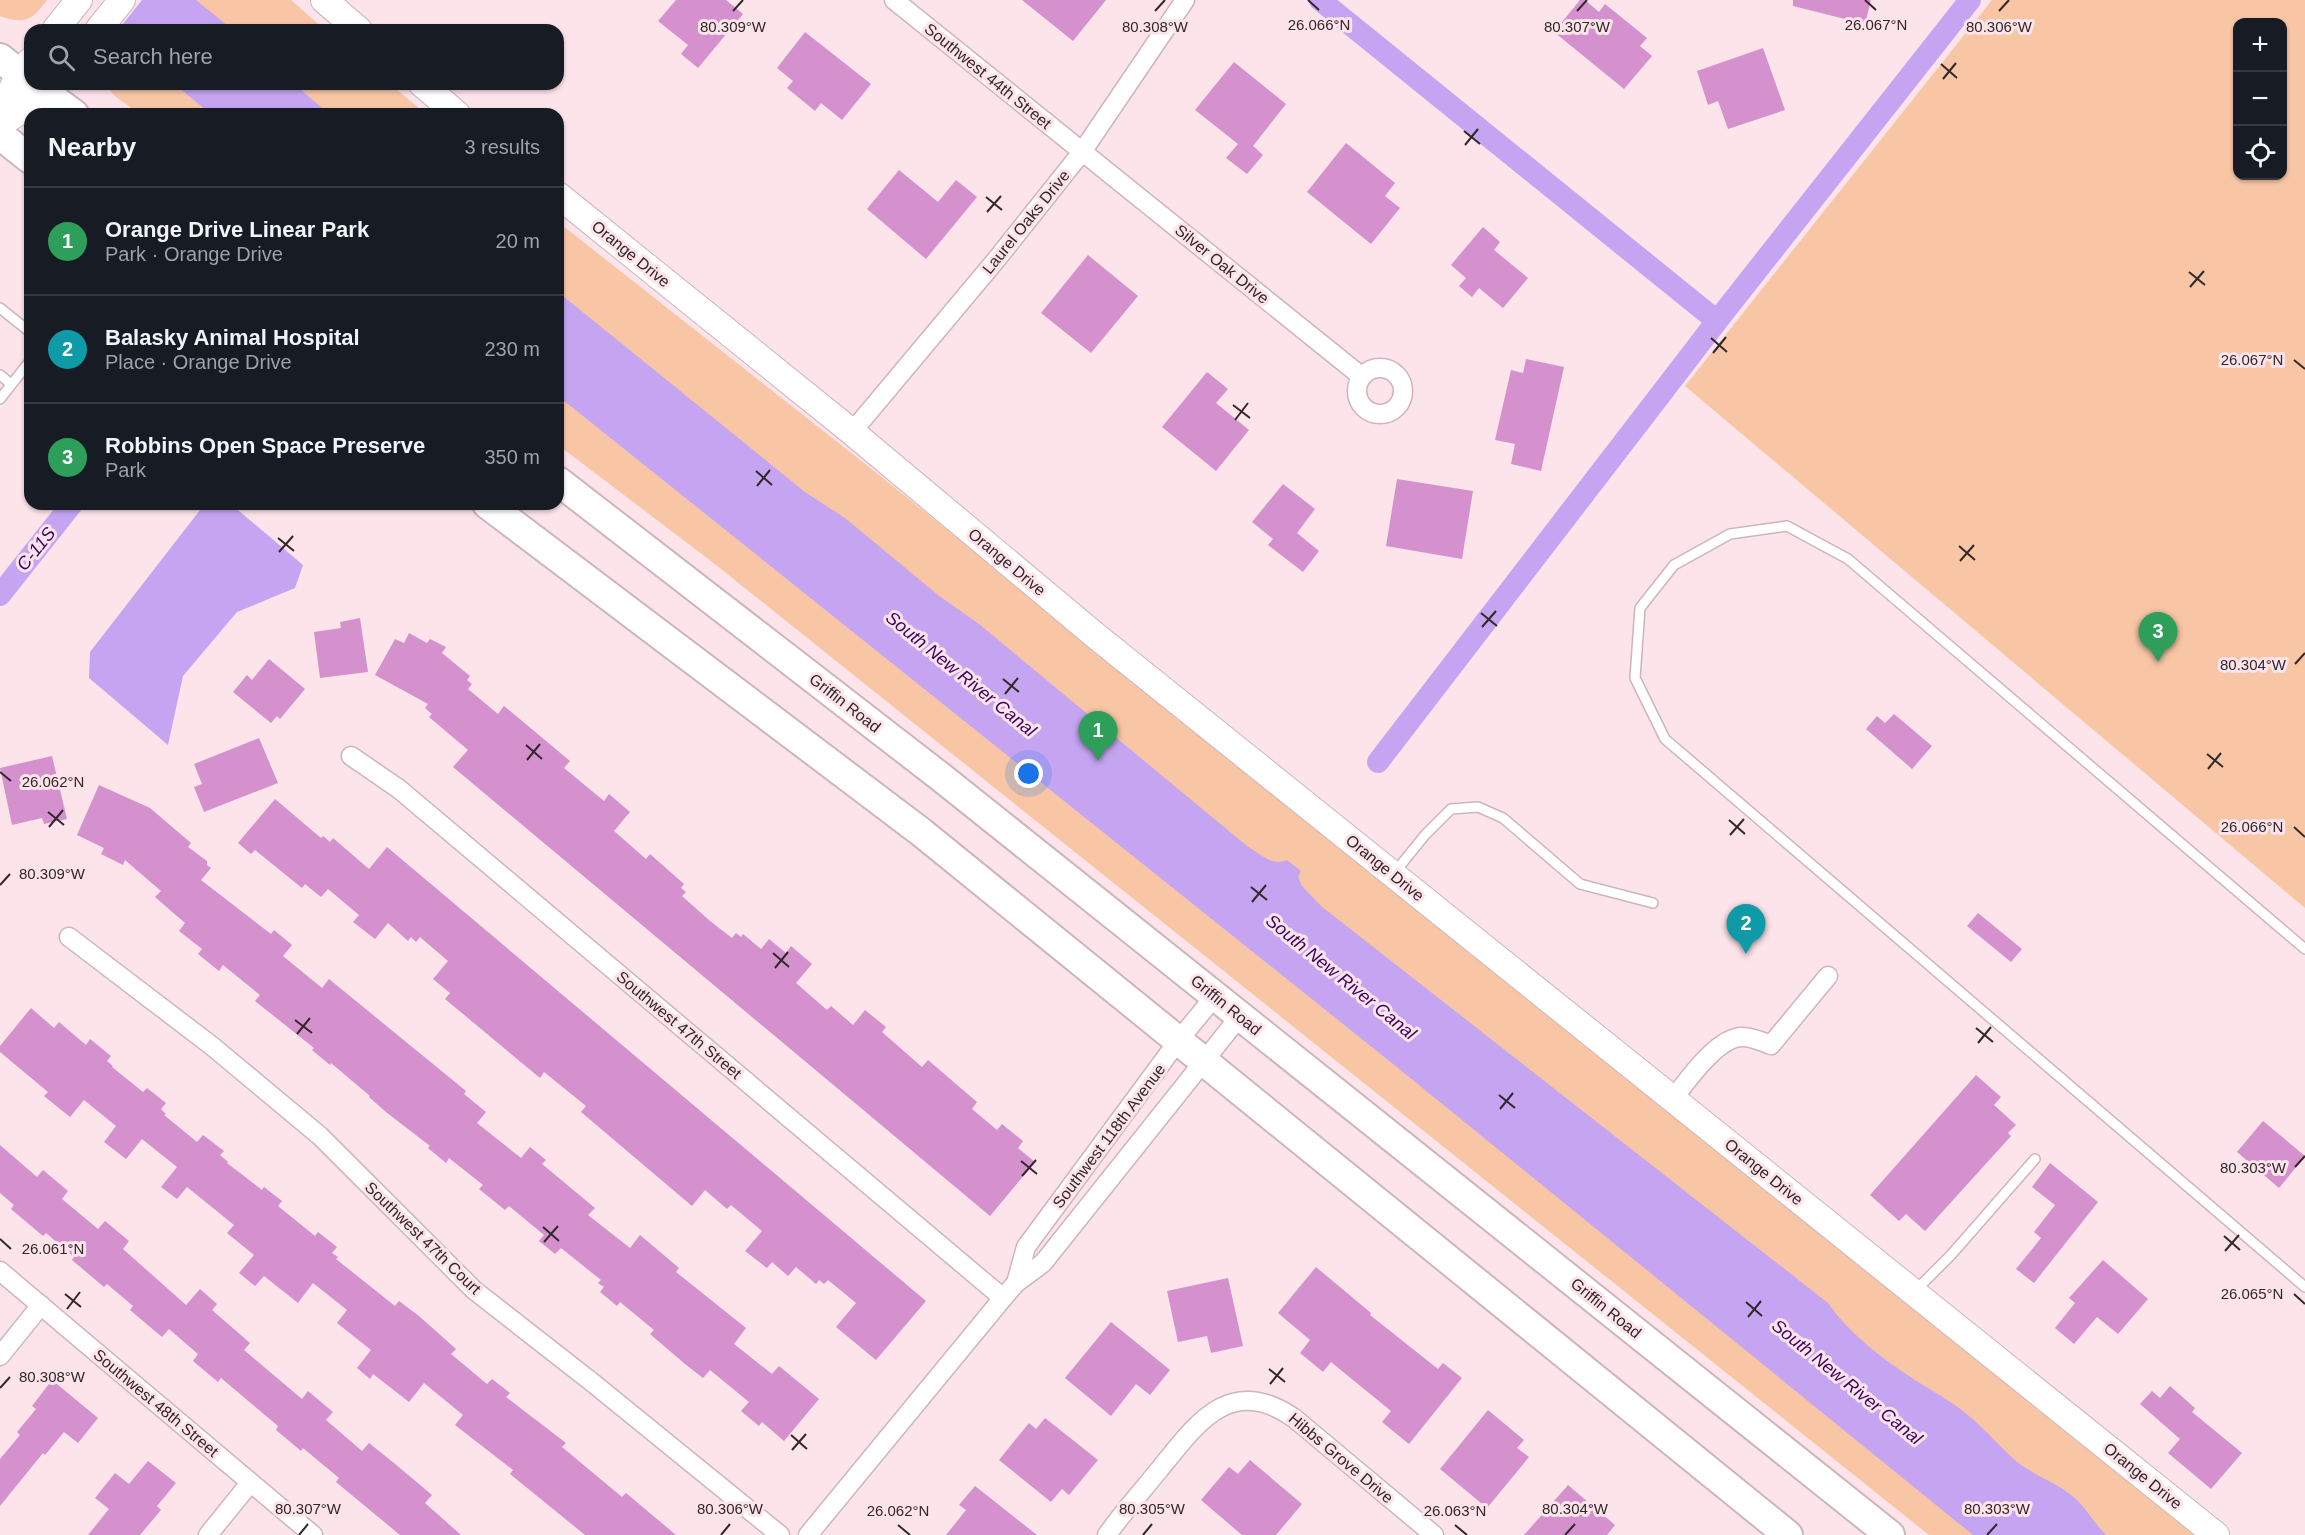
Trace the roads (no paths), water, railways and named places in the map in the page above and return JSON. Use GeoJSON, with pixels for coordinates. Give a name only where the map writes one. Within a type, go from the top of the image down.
{"type":"FeatureCollection","features":[{"type":"Feature","properties":{"kind":"main road"},"geometry":{"type":"LineString","coordinates":[[46,90],[67,108]]}},
{"type":"Feature","properties":{"kind":"main road"},"geometry":{"type":"LineString","coordinates":[[0,135],[24,154]]}},
{"type":"Feature","properties":{"kind":"main road","name":"Griffin Road"},"geometry":{"type":"LineString","coordinates":[[564,486],[942,778],[1890,1535]]}},
{"type":"Feature","properties":{"kind":"main road"},"geometry":{"type":"LineString","coordinates":[[495,510],[921,832],[1788,1535]]}},
{"type":"Feature","properties":{"kind":"street"},"geometry":{"type":"LineString","coordinates":[[103,24],[122,0]]}},
{"type":"Feature","properties":{"kind":"street","name":"Southwest 44th Street"},"geometry":{"type":"LineString","coordinates":[[894,0],[1082,152]]}},
{"type":"Feature","properties":{"kind":"street","name":"Laurel Oaks Drive"},"geometry":{"type":"LineString","coordinates":[[852,432],[989,269],[1082,152],[1185,0]]}},
{"type":"Feature","properties":{"kind":"street"},"geometry":{"type":"LineString","coordinates":[[328,1],[353,24]]}},
{"type":"Feature","properties":{"kind":"street"},"geometry":{"type":"LineString","coordinates":[[0,114],[24,85]]}},
{"type":"Feature","properties":{"kind":"street"},"geometry":{"type":"LineString","coordinates":[[0,124],[24,88]]}},
{"type":"Feature","properties":{"kind":"street"},"geometry":{"type":"LineString","coordinates":[[429,90],[451,108]]}},
{"type":"Feature","properties":{"kind":"street","name":"Silver Oak Drive"},"geometry":{"type":"LineString","coordinates":[[1082,152],[1361,376]]}},
{"type":"Feature","properties":{"kind":"street","name":"Orange Drive"},"geometry":{"type":"LineString","coordinates":[[564,200],[852,432],[1096,636],[2216,1535]]}},
{"type":"Feature","properties":{"kind":"street","name":"Southwest 47th Street"},"geometry":{"type":"LineString","coordinates":[[351,756],[399,789],[1003,1298]]}},
{"type":"Feature","properties":{"kind":"street","name":"Southwest 47th Court"},"geometry":{"type":"LineString","coordinates":[[69,937],[212,1046],[320,1136],[474,1290],[780,1535]]}},
{"type":"Feature","properties":{"kind":"street"},"geometry":{"type":"LineString","coordinates":[[1673,1099],[1717,1048],[1728,1041],[1743,1036],[1771,1045],[1828,976]]}},
{"type":"Feature","properties":{"kind":"street","name":"Southwest 118th Avenue"},"geometry":{"type":"LineString","coordinates":[[1016,1283],[1026,1247],[1215,996]]}},
{"type":"Feature","properties":{"kind":"street","name":"Southwest 118th Avenue"},"geometry":{"type":"LineString","coordinates":[[807,1535],[1016,1283],[1043,1263],[1240,1016]]}},
{"type":"Feature","properties":{"kind":"street","name":"Southwest 48th Street"},"geometry":{"type":"LineString","coordinates":[[0,1271],[313,1535]]}},
{"type":"Feature","properties":{"kind":"street"},"geometry":{"type":"LineString","coordinates":[[0,1356],[41,1305]]}},
{"type":"Feature","properties":{"kind":"street","name":"Hibbs Grove Drive"},"geometry":{"type":"LineString","coordinates":[[1107,1535],[1199,1422],[1219,1408],[1240,1402],[1266,1403],[1280,1408],[1434,1535]]}},
{"type":"Feature","properties":{"kind":"street"},"geometry":{"type":"LineString","coordinates":[[208,1535],[250,1483]]}},
{"type":"Feature","properties":{"kind":"lane"},"geometry":{"type":"LineString","coordinates":[[0,308],[24,327]]}},
{"type":"Feature","properties":{"kind":"lane"},"geometry":{"type":"LineString","coordinates":[[0,399],[24,368]]}},
{"type":"Feature","properties":{"kind":"lane"},"geometry":{"type":"LineString","coordinates":[[0,375],[11,384]]}},
{"type":"Feature","properties":{"kind":"lane"},"geometry":{"type":"LineString","coordinates":[[2305,949],[1848,560],[1787,526],[1730,534],[1674,565],[1641,608],[1635,678],[1665,739],[2305,1287]]}},
{"type":"Feature","properties":{"kind":"lane"},"geometry":{"type":"LineString","coordinates":[[1393,874],[1425,835],[1451,809],[1479,807],[1503,818],[1580,884],[1653,903]]}},
{"type":"Feature","properties":{"kind":"lane"},"geometry":{"type":"LineString","coordinates":[[1914,1292],[1951,1255],[2035,1159]]}},
{"type":"Feature","properties":{"kind":"water"},"geometry":{"type":"Polygon","coordinates":[[[142,0],[196,0],[226,24],[123,24],[142,0]]]}},
{"type":"Feature","properties":{"kind":"water"},"geometry":{"type":"Polygon","coordinates":[[[181,90],[301,90],[322,108],[204,108],[181,90]]]}},
{"type":"Feature","properties":{"kind":"water","name":"South New River Canal"},"geometry":{"type":"Polygon","coordinates":[[[564,297],[805,492],[845,518],[938,595],[979,624],[1247,846],[1271,860],[1282,862],[1287,860],[1301,871],[1298,876],[1302,886],[1321,906],[1828,1303],[1845,1324],[1876,1352],[1967,1414],[2016,1461],[2070,1494],[2106,1535],[1973,1535],[1398,1068],[564,401],[564,297]]]}},
{"type":"Feature","properties":{"kind":"water"},"geometry":{"type":"Polygon","coordinates":[[[200,510],[238,510],[303,565],[295,588],[237,612],[183,676],[168,745],[89,678],[90,652],[200,510]]]}},
{"type":"Feature","properties":{"kind":"waterway"},"geometry":{"type":"LineString","coordinates":[[1320,0],[1717,321],[1378,762]]}},
{"type":"Feature","properties":{"kind":"waterway"},"geometry":{"type":"LineString","coordinates":[[1717,321],[1970,0]]}},
{"type":"Feature","properties":{"kind":"waterway","name":"C-11S"},"geometry":{"type":"LineString","coordinates":[[0,595],[67,510]]}},
{"type":"Feature","properties":{"kind":"place","name":"Robbins Open Space Preserve"},"geometry":{"type":"Point","coordinates":[2158,662]}},
{"type":"Feature","properties":{"kind":"place","name":"Orange Drive Linear Park"},"geometry":{"type":"Point","coordinates":[1098,761]}},
{"type":"Feature","properties":{"kind":"place","name":"Balasky Animal Hospital"},"geometry":{"type":"Point","coordinates":[1746,954]}}]}
